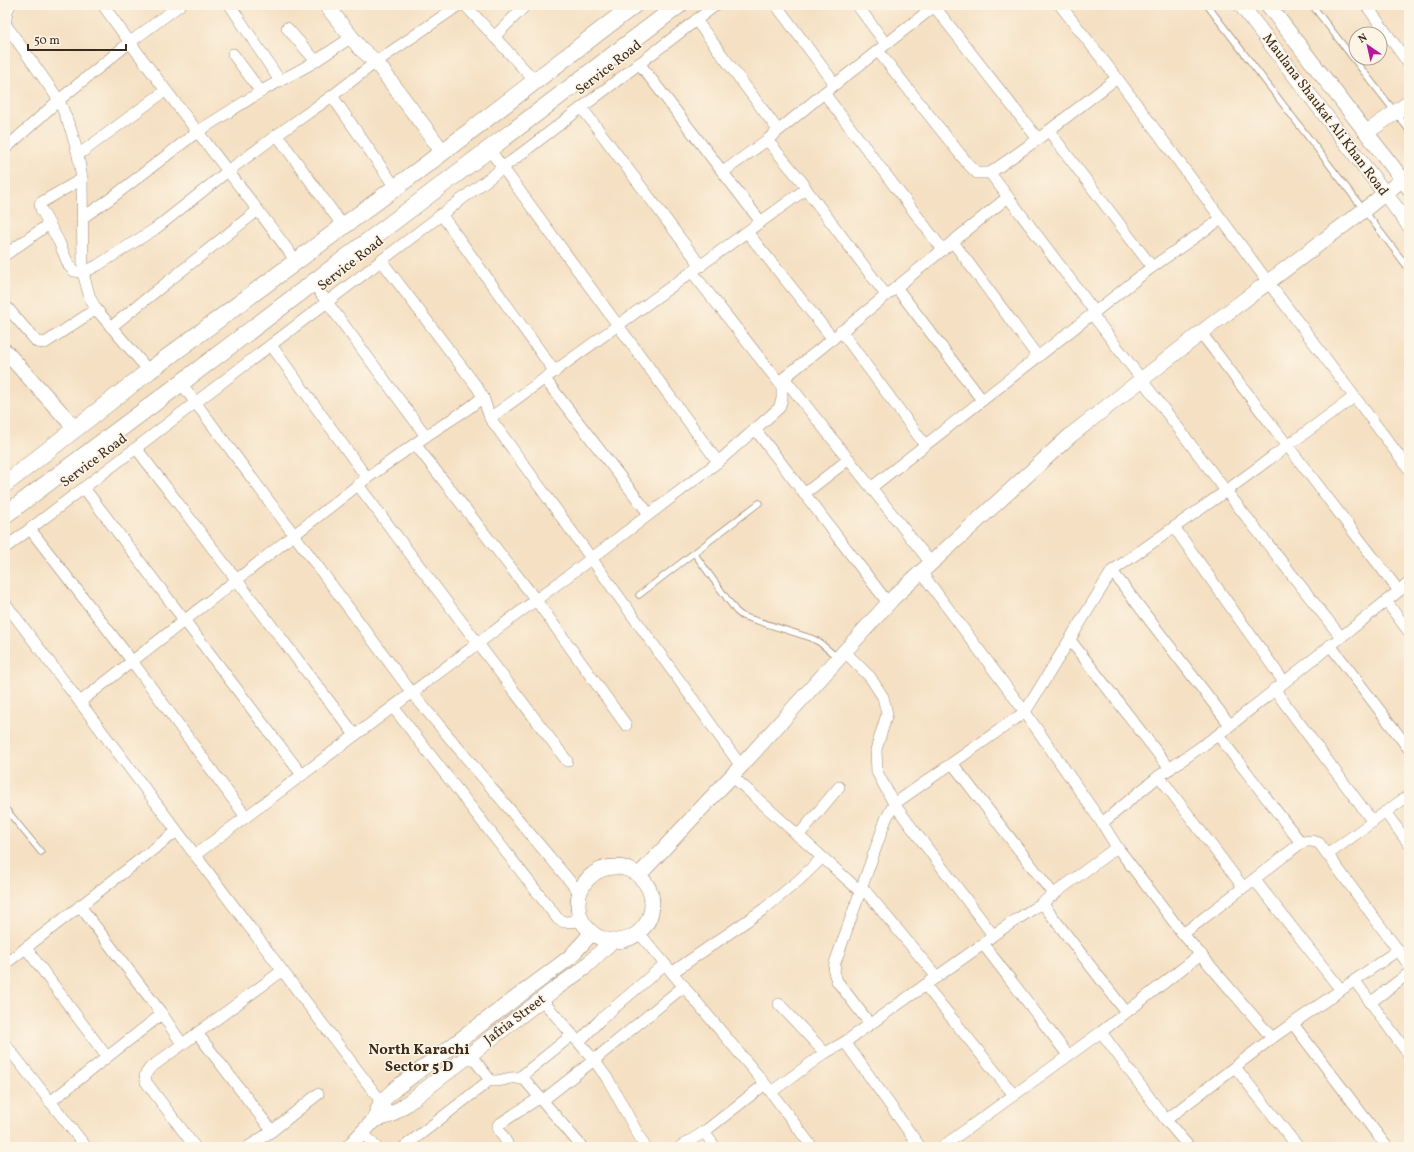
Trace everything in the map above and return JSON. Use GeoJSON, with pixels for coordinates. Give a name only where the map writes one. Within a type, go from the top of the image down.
{"type":"FeatureCollection","features":[{"type":"Feature","properties":{"kind":"main road"},"geometry":{"type":"LineString","coordinates":[[5,484],[75,428],[443,152],[634,5]]}},
{"type":"Feature","properties":{"kind":"main road"},"geometry":{"type":"LineString","coordinates":[[5,515],[679,5]]}},
{"type":"Feature","properties":{"kind":"street"},"geometry":{"type":"LineString","coordinates":[[10,5],[7,11],[5,25],[59,100],[71,130],[78,155],[84,196],[82,218],[83,274],[90,298],[96,309],[149,372]]}},
{"type":"Feature","properties":{"kind":"street"},"geometry":{"type":"LineString","coordinates":[[103,5],[165,91],[296,261]]}},
{"type":"Feature","properties":{"kind":"street"},"geometry":{"type":"LineString","coordinates":[[5,149],[59,100],[129,43],[180,5]]}},
{"type":"Feature","properties":{"kind":"street"},"geometry":{"type":"LineString","coordinates":[[230,5],[280,81]]}},
{"type":"Feature","properties":{"kind":"street"},"geometry":{"type":"LineString","coordinates":[[326,5],[360,48],[376,62],[443,152]]}},
{"type":"Feature","properties":{"kind":"street"},"geometry":{"type":"LineString","coordinates":[[494,37],[526,5]]}},
{"type":"Feature","properties":{"kind":"street","name":"Service Road"},"geometry":{"type":"LineString","coordinates":[[5,548],[716,5]]}},
{"type":"Feature","properties":{"kind":"street"},"geometry":{"type":"LineString","coordinates":[[776,5],[835,84]]}},
{"type":"Feature","properties":{"kind":"street"},"geometry":{"type":"LineString","coordinates":[[857,5],[882,47],[968,164],[977,174],[990,172],[1049,131],[1117,78]]}},
{"type":"Feature","properties":{"kind":"street"},"geometry":{"type":"LineString","coordinates":[[1060,5],[1117,78],[1409,469]]}},
{"type":"Feature","properties":{"kind":"street","name":"Maulana Shaukat Ali Khan Road"},"geometry":{"type":"LineString","coordinates":[[1241,5],[1409,225]]}},
{"type":"Feature","properties":{"kind":"street","name":"Maulana Shaukat Ali Khan Road"},"geometry":{"type":"LineString","coordinates":[[1268,5],[1406,183]]}},
{"type":"Feature","properties":{"kind":"street"},"geometry":{"type":"LineString","coordinates":[[1366,5],[1409,64]]}},
{"type":"Feature","properties":{"kind":"street"},"geometry":{"type":"LineString","coordinates":[[82,179],[40,204],[68,266],[74,271],[83,274],[155,228],[228,171],[332,96],[376,62],[458,6],[494,37],[535,81]]}},
{"type":"Feature","properties":{"kind":"street"},"geometry":{"type":"LineString","coordinates":[[723,172],[766,140],[935,6],[1038,139]]}},
{"type":"Feature","properties":{"kind":"street"},"geometry":{"type":"LineString","coordinates":[[696,20],[778,130]]}},
{"type":"Feature","properties":{"kind":"street"},"geometry":{"type":"LineString","coordinates":[[287,28],[316,61]]}},
{"type":"Feature","properties":{"kind":"street"},"geometry":{"type":"LineString","coordinates":[[82,218],[110,199],[197,132],[261,92],[316,61],[352,37]]}},
{"type":"Feature","properties":{"kind":"street"},"geometry":{"type":"LineString","coordinates":[[233,54],[261,92]]}},
{"type":"Feature","properties":{"kind":"street"},"geometry":{"type":"LineString","coordinates":[[639,63],[761,222]]}},
{"type":"Feature","properties":{"kind":"street"},"geometry":{"type":"LineString","coordinates":[[78,155],[165,91]]}},
{"type":"Feature","properties":{"kind":"street"},"geometry":{"type":"LineString","coordinates":[[824,93],[943,250]]}},
{"type":"Feature","properties":{"kind":"street"},"geometry":{"type":"LineString","coordinates":[[332,96],[396,187]]}},
{"type":"Feature","properties":{"kind":"street"},"geometry":{"type":"LineString","coordinates":[[1367,132],[1409,103]]}},
{"type":"Feature","properties":{"kind":"street"},"geometry":{"type":"LineString","coordinates":[[582,108],[696,269],[783,382],[872,487],[1117,847],[1183,934],[1272,1038]]}},
{"type":"Feature","properties":{"kind":"street"},"geometry":{"type":"LineString","coordinates":[[1049,131],[1152,267]]}},
{"type":"Feature","properties":{"kind":"street"},"geometry":{"type":"LineString","coordinates":[[277,135],[343,226]]}},
{"type":"Feature","properties":{"kind":"street"},"geometry":{"type":"LineString","coordinates":[[766,140],[803,183],[886,295]]}},
{"type":"Feature","properties":{"kind":"street"},"geometry":{"type":"LineString","coordinates":[[489,149],[718,462]]}},
{"type":"Feature","properties":{"kind":"street"},"geometry":{"type":"LineString","coordinates":[[990,172],[1141,380],[1341,637]]}},
{"type":"Feature","properties":{"kind":"street"},"geometry":{"type":"LineString","coordinates":[[639,875],[737,771],[888,603],[1071,435],[1268,282],[1385,194],[1406,183]]}},
{"type":"Feature","properties":{"kind":"street"},"geometry":{"type":"LineString","coordinates":[[490,418],[806,189]]}},
{"type":"Feature","properties":{"kind":"street"},"geometry":{"type":"LineString","coordinates":[[195,855],[718,462],[779,408],[782,399],[783,382],[841,331],[1008,197]]}},
{"type":"Feature","properties":{"kind":"street"},"geometry":{"type":"LineString","coordinates":[[111,327],[258,210]]}},
{"type":"Feature","properties":{"kind":"street"},"geometry":{"type":"LineString","coordinates":[[441,214],[555,372]]}},
{"type":"Feature","properties":{"kind":"street"},"geometry":{"type":"LineString","coordinates":[[872,487],[1152,267],[1221,219]]}},
{"type":"Feature","properties":{"kind":"street"},"geometry":{"type":"LineString","coordinates":[[5,255],[49,224]]}},
{"type":"Feature","properties":{"kind":"street"},"geometry":{"type":"LineString","coordinates":[[747,232],[832,339]]}},
{"type":"Feature","properties":{"kind":"street"},"geometry":{"type":"LineString","coordinates":[[953,242],[1038,356]]}},
{"type":"Feature","properties":{"kind":"street"},"geometry":{"type":"LineString","coordinates":[[381,260],[477,388],[483,397],[490,418],[592,558],[737,771],[798,836],[822,858],[862,890],[936,977]]}},
{"type":"Feature","properties":{"kind":"street"},"geometry":{"type":"LineString","coordinates":[[313,282],[426,436]]}},
{"type":"Feature","properties":{"kind":"street"},"geometry":{"type":"LineString","coordinates":[[896,287],[982,400]]}},
{"type":"Feature","properties":{"kind":"street"},"geometry":{"type":"LineString","coordinates":[[5,305],[37,342],[42,343],[46,343],[96,309]]}},
{"type":"Feature","properties":{"kind":"street"},"geometry":{"type":"LineString","coordinates":[[841,331],[925,445]]}},
{"type":"Feature","properties":{"kind":"street"},"geometry":{"type":"LineString","coordinates":[[1201,333],[1399,591]]}},
{"type":"Feature","properties":{"kind":"street"},"geometry":{"type":"LineString","coordinates":[[271,345],[367,478]]}},
{"type":"Feature","properties":{"kind":"street"},"geometry":{"type":"LineString","coordinates":[[8,358],[75,428]]}},
{"type":"Feature","properties":{"kind":"street"},"geometry":{"type":"LineString","coordinates":[[544,380],[649,514]]}},
{"type":"Feature","properties":{"kind":"street"},"geometry":{"type":"LineString","coordinates":[[181,383],[197,402],[412,693],[579,892]]}},
{"type":"Feature","properties":{"kind":"street"},"geometry":{"type":"LineString","coordinates":[[80,702],[367,478],[483,397]]}},
{"type":"Feature","properties":{"kind":"street"},"geometry":{"type":"LineString","coordinates":[[870,1024],[837,981],[834,972],[886,819],[894,804],[1025,712],[1112,571],[1226,491],[1354,397]]}},
{"type":"Feature","properties":{"kind":"street"},"geometry":{"type":"LineString","coordinates":[[755,429],[888,603]]}},
{"type":"Feature","properties":{"kind":"street"},"geometry":{"type":"LineString","coordinates":[[415,444],[536,600],[626,725]]}},
{"type":"Feature","properties":{"kind":"street"},"geometry":{"type":"LineString","coordinates":[[136,448],[355,735]]}},
{"type":"Feature","properties":{"kind":"street"},"geometry":{"type":"LineString","coordinates":[[804,494],[849,459]]}},
{"type":"Feature","properties":{"kind":"street"},"geometry":{"type":"LineString","coordinates":[[358,485],[567,761]]}},
{"type":"Feature","properties":{"kind":"street"},"geometry":{"type":"LineString","coordinates":[[84,488],[302,775]]}},
{"type":"Feature","properties":{"kind":"street"},"geometry":{"type":"LineString","coordinates":[[1174,527],[1284,682]]}},
{"type":"Feature","properties":{"kind":"street"},"geometry":{"type":"LineString","coordinates":[[30,529],[132,661],[246,817]]}},
{"type":"Feature","properties":{"kind":"street"},"geometry":{"type":"LineString","coordinates":[[1112,571],[1230,725]]}},
{"type":"Feature","properties":{"kind":"street"},"geometry":{"type":"LineString","coordinates":[[1102,823],[1159,776],[1218,735],[1409,583]]}},
{"type":"Feature","properties":{"kind":"street"},"geometry":{"type":"LineString","coordinates":[[1386,601],[1409,632]]}},
{"type":"Feature","properties":{"kind":"street"},"geometry":{"type":"LineString","coordinates":[[5,603],[391,1115]]}},
{"type":"Feature","properties":{"kind":"street"},"geometry":{"type":"LineString","coordinates":[[1070,640],[1170,768]]}},
{"type":"Feature","properties":{"kind":"street"},"geometry":{"type":"LineString","coordinates":[[1330,645],[1409,749]]}},
{"type":"Feature","properties":{"kind":"street"},"geometry":{"type":"LineString","coordinates":[[842,655],[870,677],[883,697],[887,714],[876,750],[877,772],[894,804],[993,935]]}},
{"type":"Feature","properties":{"kind":"street"},"geometry":{"type":"LineString","coordinates":[[1274,689],[1373,822]]}},
{"type":"Feature","properties":{"kind":"street"},"geometry":{"type":"LineString","coordinates":[[393,707],[558,919],[564,922],[581,921]]}},
{"type":"Feature","properties":{"kind":"street"},"geometry":{"type":"LineString","coordinates":[[1218,735],[1301,842]]}},
{"type":"Feature","properties":{"kind":"street"},"geometry":{"type":"LineString","coordinates":[[952,763],[1054,895]]}},
{"type":"Feature","properties":{"kind":"street"},"geometry":{"type":"LineString","coordinates":[[1159,776],[1243,887]]}},
{"type":"Feature","properties":{"kind":"street"},"geometry":{"type":"LineString","coordinates":[[798,836],[839,787]]}},
{"type":"Feature","properties":{"kind":"street"},"geometry":{"type":"LineString","coordinates":[[1327,855],[1409,795]]}},
{"type":"Feature","properties":{"kind":"street"},"geometry":{"type":"LineString","coordinates":[[1385,812],[1409,844]]}},
{"type":"Feature","properties":{"kind":"street"},"geometry":{"type":"LineString","coordinates":[[5,964],[177,831]]}},
{"type":"Feature","properties":{"kind":"street"},"geometry":{"type":"LineString","coordinates":[[1183,934],[1301,842],[1306,840],[1319,843],[1409,965]]}},
{"type":"Feature","properties":{"kind":"street"},"geometry":{"type":"LineString","coordinates":[[680,1147],[768,1088],[845,1042],[983,944],[993,935],[1054,895],[1117,847]]}},
{"type":"Feature","properties":{"kind":"street"},"geometry":{"type":"LineString","coordinates":[[519,1078],[576,1038],[669,968],[764,909],[799,880],[822,858]]}},
{"type":"Feature","properties":{"kind":"street"},"geometry":{"type":"LineString","coordinates":[[605,868],[623,868],[639,875],[651,893],[651,914],[639,933],[626,940],[611,942],[591,934],[581,921],[577,907],[579,892],[589,877],[605,868]]}},
{"type":"Feature","properties":{"kind":"street"},"geometry":{"type":"LineString","coordinates":[[1254,879],[1341,990]]}},
{"type":"Feature","properties":{"kind":"street"},"geometry":{"type":"LineString","coordinates":[[1042,903],[1126,1012]]}},
{"type":"Feature","properties":{"kind":"street"},"geometry":{"type":"LineString","coordinates":[[80,906],[162,1014],[182,1044]]}},
{"type":"Feature","properties":{"kind":"street"},"geometry":{"type":"LineString","coordinates":[[639,933],[768,1088],[812,1147]]}},
{"type":"Feature","properties":{"kind":"street","name":"Jafria Street"},"geometry":{"type":"LineString","coordinates":[[349,1147],[374,1120],[381,1102],[396,1088],[569,958],[591,934]]}},
{"type":"Feature","properties":{"kind":"street","name":"Jafria Street"},"geometry":{"type":"LineString","coordinates":[[374,1120],[391,1115],[583,969],[611,942]]}},
{"type":"Feature","properties":{"kind":"street"},"geometry":{"type":"LineString","coordinates":[[983,944],[1068,1055]]}},
{"type":"Feature","properties":{"kind":"street"},"geometry":{"type":"LineString","coordinates":[[26,948],[107,1057]]}},
{"type":"Feature","properties":{"kind":"street"},"geometry":{"type":"LineString","coordinates":[[1166,1120],[1272,1038],[1398,950]]}},
{"type":"Feature","properties":{"kind":"street"},"geometry":{"type":"LineString","coordinates":[[942,1147],[1101,1032],[1201,954]]}},
{"type":"Feature","properties":{"kind":"street"},"geometry":{"type":"LineString","coordinates":[[195,1147],[146,1082],[145,1075],[150,1068],[282,971]]}},
{"type":"Feature","properties":{"kind":"street"},"geometry":{"type":"LineString","coordinates":[[1370,1003],[1409,973]]}},
{"type":"Feature","properties":{"kind":"street"},"geometry":{"type":"LineString","coordinates":[[1354,981],[1409,1055]]}},
{"type":"Feature","properties":{"kind":"street"},"geometry":{"type":"LineString","coordinates":[[925,985],[1014,1095]]}},
{"type":"Feature","properties":{"kind":"street"},"geometry":{"type":"LineString","coordinates":[[505,1147],[508,1143],[498,1128],[498,1125],[540,1099],[594,1060],[684,986]]}},
{"type":"Feature","properties":{"kind":"street"},"geometry":{"type":"LineString","coordinates":[[542,1000],[576,1038],[609,1081],[645,1147]]}},
{"type":"Feature","properties":{"kind":"street"},"geometry":{"type":"LineString","coordinates":[[779,1004],[825,1053]]}},
{"type":"Feature","properties":{"kind":"street"},"geometry":{"type":"LineString","coordinates":[[50,1102],[162,1014]]}},
{"type":"Feature","properties":{"kind":"street"},"geometry":{"type":"LineString","coordinates":[[489,1018],[500,1032]]}},
{"type":"Feature","properties":{"kind":"street"},"geometry":{"type":"LineString","coordinates":[[1293,1024],[1387,1147]]}},
{"type":"Feature","properties":{"kind":"street"},"geometry":{"type":"LineString","coordinates":[[1101,1032],[1166,1120],[1189,1147]]}},
{"type":"Feature","properties":{"kind":"street"},"geometry":{"type":"LineString","coordinates":[[197,1033],[272,1131]]}},
{"type":"Feature","properties":{"kind":"street"},"geometry":{"type":"LineString","coordinates":[[845,1042],[920,1147]]}},
{"type":"Feature","properties":{"kind":"street"},"geometry":{"type":"LineString","coordinates":[[5,1044],[86,1147]]}},
{"type":"Feature","properties":{"kind":"street"},"geometry":{"type":"LineString","coordinates":[[470,1054],[490,1080],[494,1082],[512,1078],[525,1080],[582,1147]]}},
{"type":"Feature","properties":{"kind":"street"},"geometry":{"type":"LineString","coordinates":[[1235,1066],[1298,1147]]}},
{"type":"Feature","properties":{"kind":"street"},"geometry":{"type":"LineString","coordinates":[[404,1147],[490,1080]]}},
{"type":"Feature","properties":{"kind":"street"},"geometry":{"type":"LineString","coordinates":[[248,1147],[272,1131],[318,1094]]}},
{"type":"Feature","properties":{"kind":"street"},"geometry":{"type":"LineString","coordinates":[[364,1132],[376,1147]]}},
{"type":"Feature","properties":{"kind":"street"},"geometry":{"type":"LineString","coordinates":[[704,1132],[715,1147]]}},
{"type":"Feature","properties":{"kind":"lane"},"geometry":{"type":"LineString","coordinates":[[1207,5],[1409,269]]}},
{"type":"Feature","properties":{"kind":"lane"},"geometry":{"type":"LineString","coordinates":[[1312,5],[1409,130]]}},
{"type":"Feature","properties":{"kind":"lane"},"geometry":{"type":"LineString","coordinates":[[639,595],[759,503]]}},
{"type":"Feature","properties":{"kind":"lane"},"geometry":{"type":"LineString","coordinates":[[694,553],[736,611],[742,616],[811,638],[842,655]]}},
{"type":"Feature","properties":{"kind":"lane"},"geometry":{"type":"LineString","coordinates":[[5,808],[41,852]]}},
{"type":"Feature","properties":{"kind":"district","name":"North Karachi Sector 5 D"},"geometry":{"type":"Point","coordinates":[419,1058]}}]}
